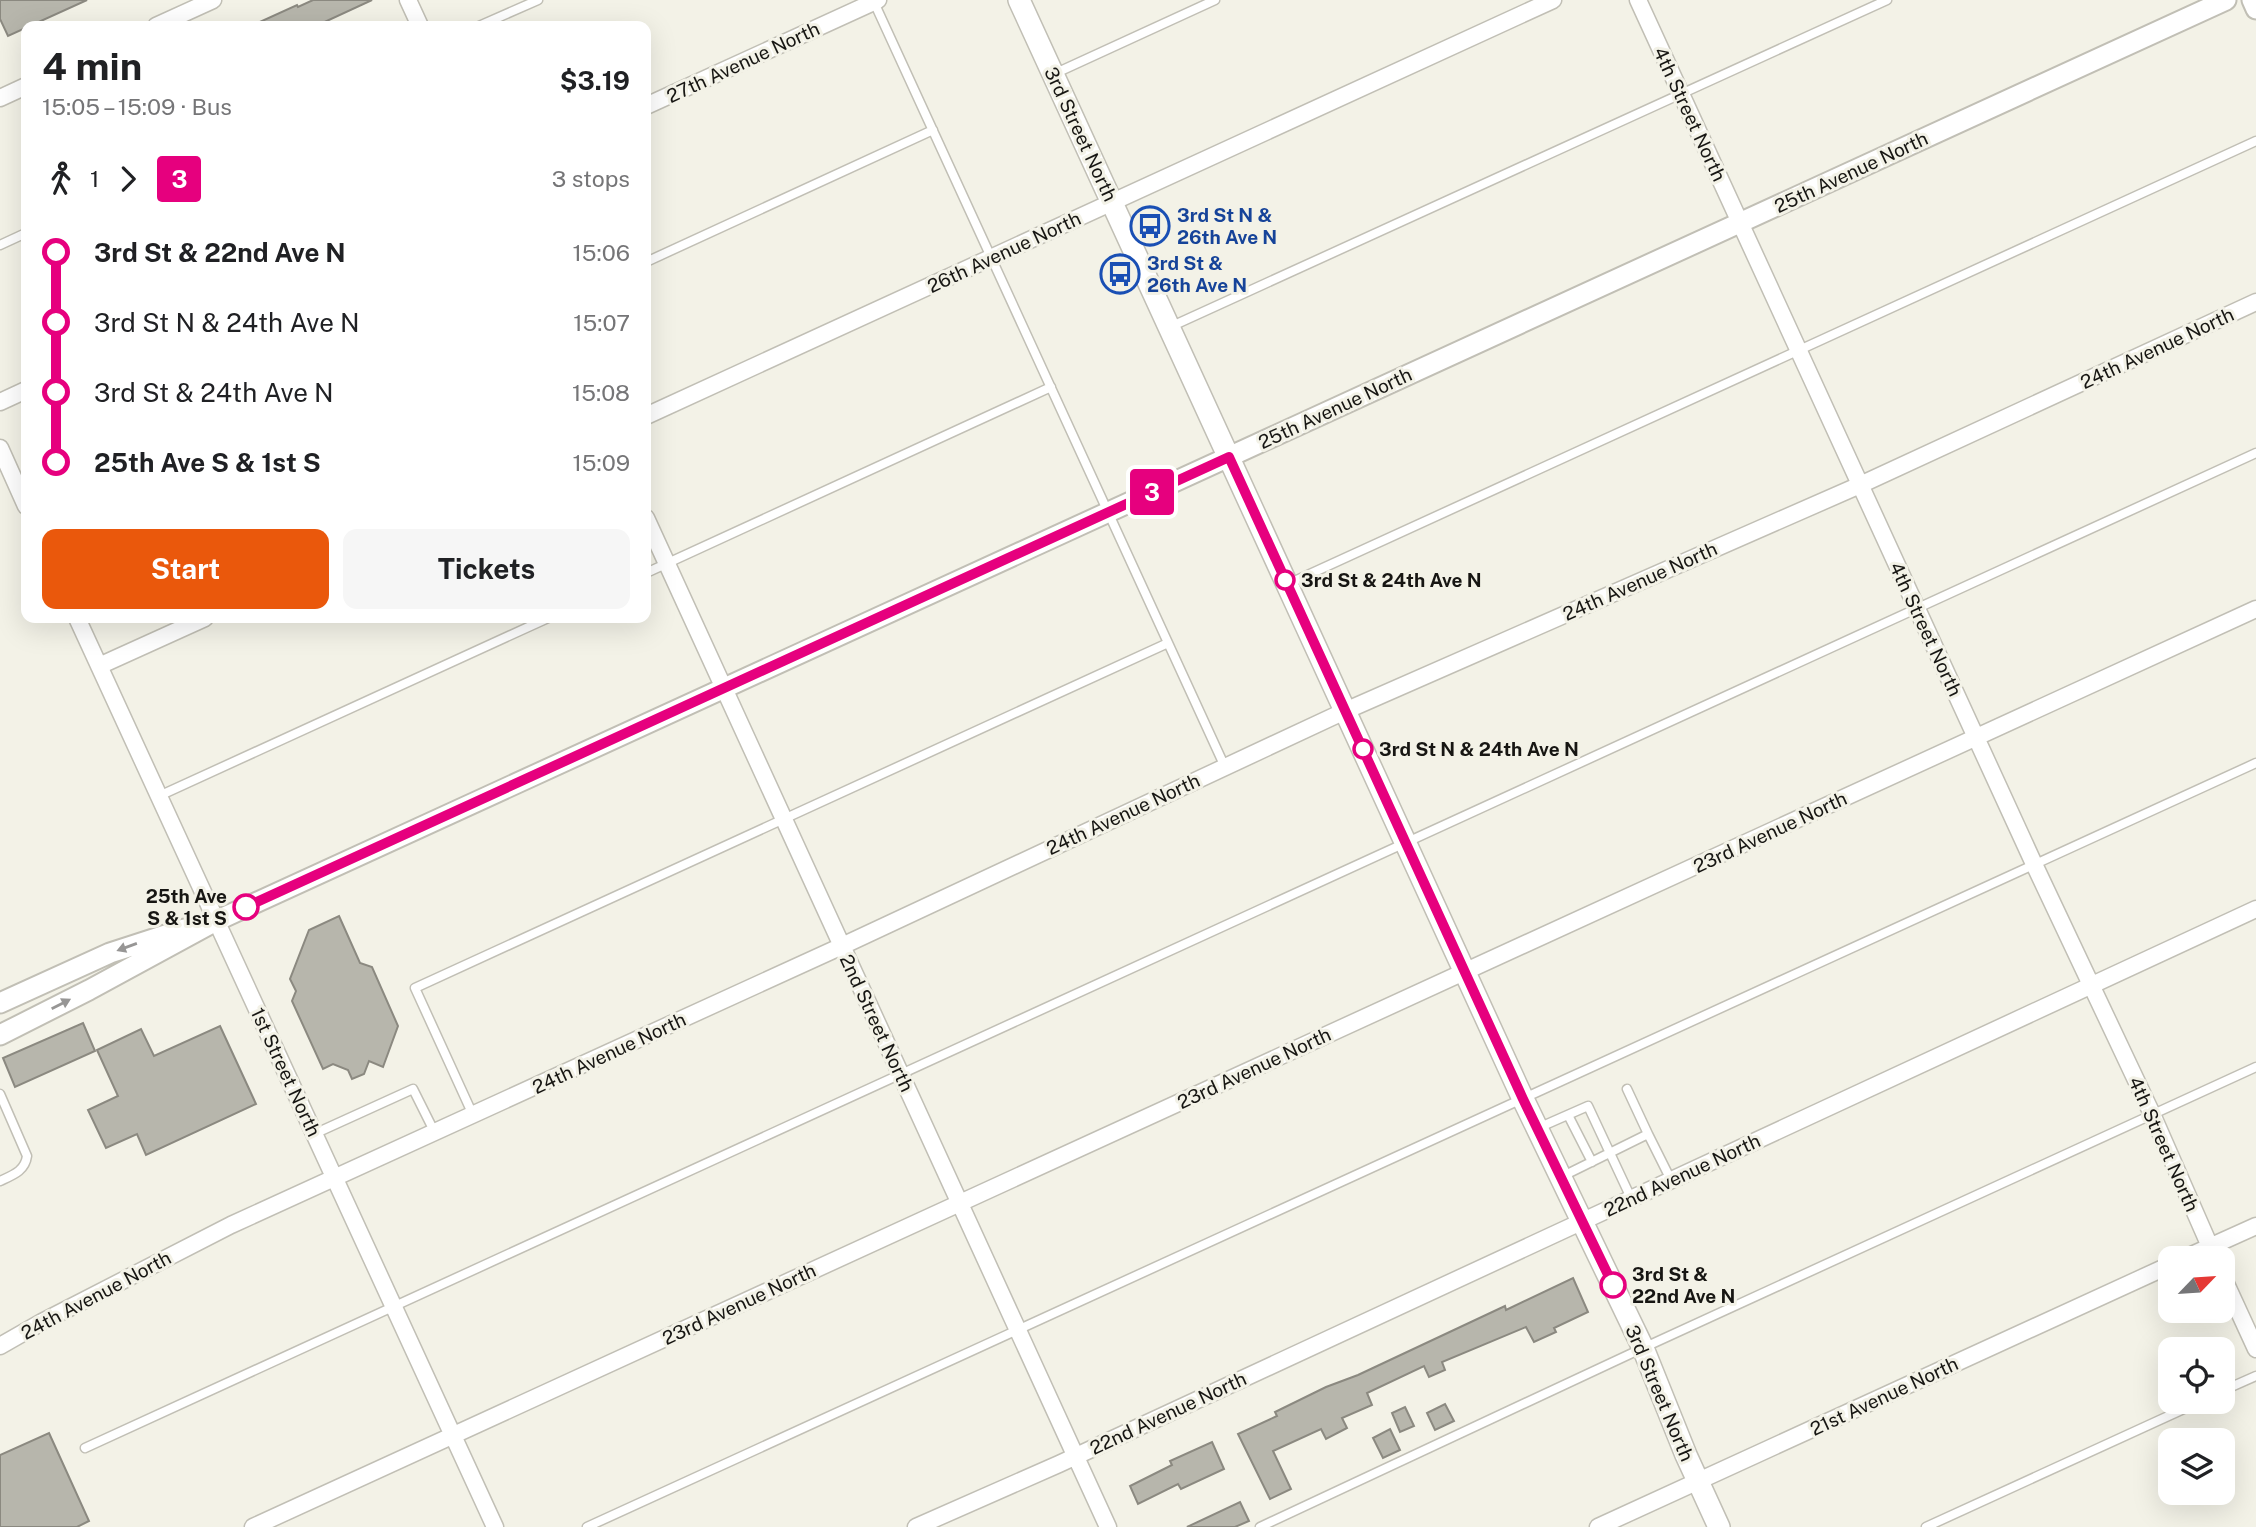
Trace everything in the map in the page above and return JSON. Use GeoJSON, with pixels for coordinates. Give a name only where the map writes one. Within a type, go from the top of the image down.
{"type":"FeatureCollection","features":[{"type":"Feature","properties":{"kind":"main road","name":"3rd Street North"},"geometry":{"type":"LineString","coordinates":[[1019,0],[1523,1099],[1643,1348],[1719,1527]]}},
{"type":"Feature","properties":{"kind":"street"},"geometry":{"type":"LineString","coordinates":[[167,21],[213,0]]}},
{"type":"Feature","properties":{"kind":"street"},"geometry":{"type":"LineString","coordinates":[[408,0],[418,21]]}},
{"type":"Feature","properties":{"kind":"street","name":"26th Avenue North"},"geometry":{"type":"LineString","coordinates":[[651,414],[1553,0]]}},
{"type":"Feature","properties":{"kind":"street","name":"4th Street North"},"geometry":{"type":"LineString","coordinates":[[1638,0],[2034,864],[2152,1114],[2209,1246]]}},
{"type":"Feature","properties":{"kind":"street","name":"25th Avenue North"},"geometry":{"type":"LineString","coordinates":[[0,1035],[216,921],[2226,0]]}},
{"type":"Feature","properties":{"kind":"street"},"geometry":{"type":"LineString","coordinates":[[2252,0],[2256,9]]}},
{"type":"Feature","properties":{"kind":"street","name":"27th Avenue North"},"geometry":{"type":"LineString","coordinates":[[651,104],[875,1]]}},
{"type":"Feature","properties":{"kind":"street"},"geometry":{"type":"LineString","coordinates":[[0,98],[21,88]]}},
{"type":"Feature","properties":{"kind":"street","name":"24th Avenue North"},"geometry":{"type":"LineString","coordinates":[[0,1346],[41,1322],[207,1237],[842,946],[1345,711],[1860,485],[2256,302]]}},
{"type":"Feature","properties":{"kind":"street"},"geometry":{"type":"LineString","coordinates":[[0,402],[21,392]]}},
{"type":"Feature","properties":{"kind":"street"},"geometry":{"type":"LineString","coordinates":[[0,448],[21,495]]}},
{"type":"Feature","properties":{"kind":"street","name":"2nd Street North"},"geometry":{"type":"LineString","coordinates":[[651,529],[1108,1527]]}},
{"type":"Feature","properties":{"kind":"street","name":"23rd Avenue North"},"geometry":{"type":"LineString","coordinates":[[253,1527],[2256,609]]}},
{"type":"Feature","properties":{"kind":"street","name":"1st Street North"},"geometry":{"type":"LineString","coordinates":[[79,623],[495,1527]]}},
{"type":"Feature","properties":{"kind":"street"},"geometry":{"type":"LineString","coordinates":[[99,666],[194,623]]}},
{"type":"Feature","properties":{"kind":"street","name":"22nd Avenue North"},"geometry":{"type":"LineString","coordinates":[[916,1527],[1076,1456],[2256,909]]}},
{"type":"Feature","properties":{"kind":"street","name":"25th Avenue North"},"geometry":{"type":"LineString","coordinates":[[0,1003],[110,953],[216,921]]}},
{"type":"Feature","properties":{"kind":"street"},"geometry":{"type":"LineString","coordinates":[[2223,1246],[2256,1226]]}},
{"type":"Feature","properties":{"kind":"street","name":"21st Avenue North"},"geometry":{"type":"LineString","coordinates":[[1598,1527],[2158,1270]]}},
{"type":"Feature","properties":{"kind":"street"},"geometry":{"type":"LineString","coordinates":[[2235,1303],[2256,1349]]}},
{"type":"Feature","properties":{"kind":"lane"},"geometry":{"type":"LineString","coordinates":[[490,21],[538,0]]}},
{"type":"Feature","properties":{"kind":"lane"},"geometry":{"type":"LineString","coordinates":[[1053,74],[1215,0]]}},
{"type":"Feature","properties":{"kind":"lane"},"geometry":{"type":"LineString","coordinates":[[1170,327],[1886,0]]}},
{"type":"Feature","properties":{"kind":"lane"},"geometry":{"type":"LineString","coordinates":[[875,1],[1225,767]]}},
{"type":"Feature","properties":{"kind":"lane"},"geometry":{"type":"LineString","coordinates":[[651,260],[933,130]]}},
{"type":"Feature","properties":{"kind":"lane"},"geometry":{"type":"LineString","coordinates":[[1287,585],[2256,141]]}},
{"type":"Feature","properties":{"kind":"lane"},"geometry":{"type":"LineString","coordinates":[[0,245],[21,235]]}},
{"type":"Feature","properties":{"kind":"lane"},"geometry":{"type":"LineString","coordinates":[[651,571],[1051,387]]}},
{"type":"Feature","properties":{"kind":"lane"},"geometry":{"type":"LineString","coordinates":[[85,1448],[2256,453]]}},
{"type":"Feature","properties":{"kind":"lane"},"geometry":{"type":"LineString","coordinates":[[159,796],[537,623]]}},
{"type":"Feature","properties":{"kind":"lane"},"geometry":{"type":"LineString","coordinates":[[473,1115],[415,988],[1168,643]]}},
{"type":"Feature","properties":{"kind":"lane"},"geometry":{"type":"LineString","coordinates":[[587,1527],[2256,763]]}},
{"type":"Feature","properties":{"kind":"lane"},"geometry":{"type":"LineString","coordinates":[[1260,1527],[2256,1067]]}},
{"type":"Feature","properties":{"kind":"lane"},"geometry":{"type":"LineString","coordinates":[[314,1134],[413,1089],[435,1133]]}},
{"type":"Feature","properties":{"kind":"lane"},"geometry":{"type":"LineString","coordinates":[[1627,1089],[1671,1180]]}},
{"type":"Feature","properties":{"kind":"lane"},"geometry":{"type":"LineString","coordinates":[[0,1094],[27,1156],[22,1169],[0,1181]]}},
{"type":"Feature","properties":{"kind":"lane"},"geometry":{"type":"LineString","coordinates":[[1538,1128],[1588,1106],[1631,1198]]}},
{"type":"Feature","properties":{"kind":"lane"},"geometry":{"type":"LineString","coordinates":[[1569,1115],[1592,1162]]}},
{"type":"Feature","properties":{"kind":"lane"},"geometry":{"type":"LineString","coordinates":[[1561,1177],[1648,1134]]}},
{"type":"Feature","properties":{"kind":"lane"},"geometry":{"type":"LineString","coordinates":[[2235,1385],[2256,1376]]}},
{"type":"Feature","properties":{"kind":"lane"},"geometry":{"type":"LineString","coordinates":[[1926,1527],[2173,1414]]}},
{"type":"Feature","properties":{"kind":"building"},"geometry":{"type":"Polygon","coordinates":[[[0,0],[87,0],[41,21],[21,21],[21,30],[8,36],[0,19],[0,0]]]}},
{"type":"Feature","properties":{"kind":"building"},"geometry":{"type":"Polygon","coordinates":[[[313,0],[372,0],[327,21],[262,21],[297,5],[298,7],[313,0]]]}},
{"type":"Feature","properties":{"kind":"building"},"geometry":{"type":"Polygon","coordinates":[[[339,916],[360,963],[372,967],[398,1026],[383,1067],[369,1061],[364,1074],[352,1079],[348,1070],[333,1064],[323,1069],[292,1001],[296,991],[290,979],[309,930],[339,916]]]}},
{"type":"Feature","properties":{"kind":"building"},"geometry":{"type":"Polygon","coordinates":[[[83,1023],[95,1051],[15,1087],[3,1058],[83,1023]]]}},
{"type":"Feature","properties":{"kind":"building"},"geometry":{"type":"Polygon","coordinates":[[[220,1026],[256,1104],[146,1155],[137,1134],[106,1148],[88,1110],[118,1096],[97,1050],[141,1029],[154,1056],[220,1026]]]}},
{"type":"Feature","properties":{"kind":"building"},"geometry":{"type":"Polygon","coordinates":[[[1573,1278],[1588,1312],[1554,1328],[1556,1332],[1534,1342],[1526,1327],[1442,1362],[1445,1370],[1429,1377],[1424,1366],[1367,1393],[1372,1405],[1342,1418],[1347,1428],[1326,1439],[1321,1429],[1273,1451],[1291,1489],[1270,1499],[1238,1434],[1277,1416],[1275,1412],[1326,1387],[1358,1375],[1505,1306],[1506,1310],[1573,1278]]]}},
{"type":"Feature","properties":{"kind":"building"},"geometry":{"type":"Polygon","coordinates":[[[1445,1404],[1454,1421],[1435,1430],[1427,1413],[1445,1404]]]}},
{"type":"Feature","properties":{"kind":"building"},"geometry":{"type":"Polygon","coordinates":[[[1405,1407],[1414,1426],[1400,1432],[1392,1413],[1405,1407]]]}},
{"type":"Feature","properties":{"kind":"building"},"geometry":{"type":"Polygon","coordinates":[[[1390,1429],[1400,1450],[1383,1458],[1373,1438],[1390,1429]]]}},
{"type":"Feature","properties":{"kind":"building"},"geometry":{"type":"Polygon","coordinates":[[[49,1433],[89,1521],[77,1527],[0,1527],[0,1455],[49,1433]]]}},
{"type":"Feature","properties":{"kind":"building"},"geometry":{"type":"Polygon","coordinates":[[[1212,1442],[1224,1469],[1181,1489],[1178,1484],[1138,1504],[1130,1486],[1172,1465],[1170,1461],[1212,1442]]]}},
{"type":"Feature","properties":{"kind":"building"},"geometry":{"type":"Polygon","coordinates":[[[1240,1502],[1249,1521],[1235,1527],[1187,1527],[1240,1502]]]}},
{"type":"Feature","properties":{"kind":"bus line","name":"3"},"geometry":{"type":"LineString","coordinates":[[246,907],[1229,457],[1523,1099],[1613,1285]]}},
{"type":"Feature","properties":{"kind":"place","name":"3rd St N & 26th Ave N"},"geometry":{"type":"Point","coordinates":[1150,226]}},
{"type":"Feature","properties":{"kind":"place","name":"3rd St & 26th Ave N"},"geometry":{"type":"Point","coordinates":[1120,274]}},
{"type":"Feature","properties":{"kind":"place","name":"3rd St & 24th Ave N"},"geometry":{"type":"Point","coordinates":[1285,580]}},
{"type":"Feature","properties":{"kind":"place","name":"3rd St N & 24th Ave N"},"geometry":{"type":"Point","coordinates":[1363,749]}},
{"type":"Feature","properties":{"kind":"place","name":"25th Ave S & 1st S"},"geometry":{"type":"Point","coordinates":[246,907]}},
{"type":"Feature","properties":{"kind":"place","name":"3rd St & 22nd Ave N"},"geometry":{"type":"Point","coordinates":[1613,1285]}}]}
